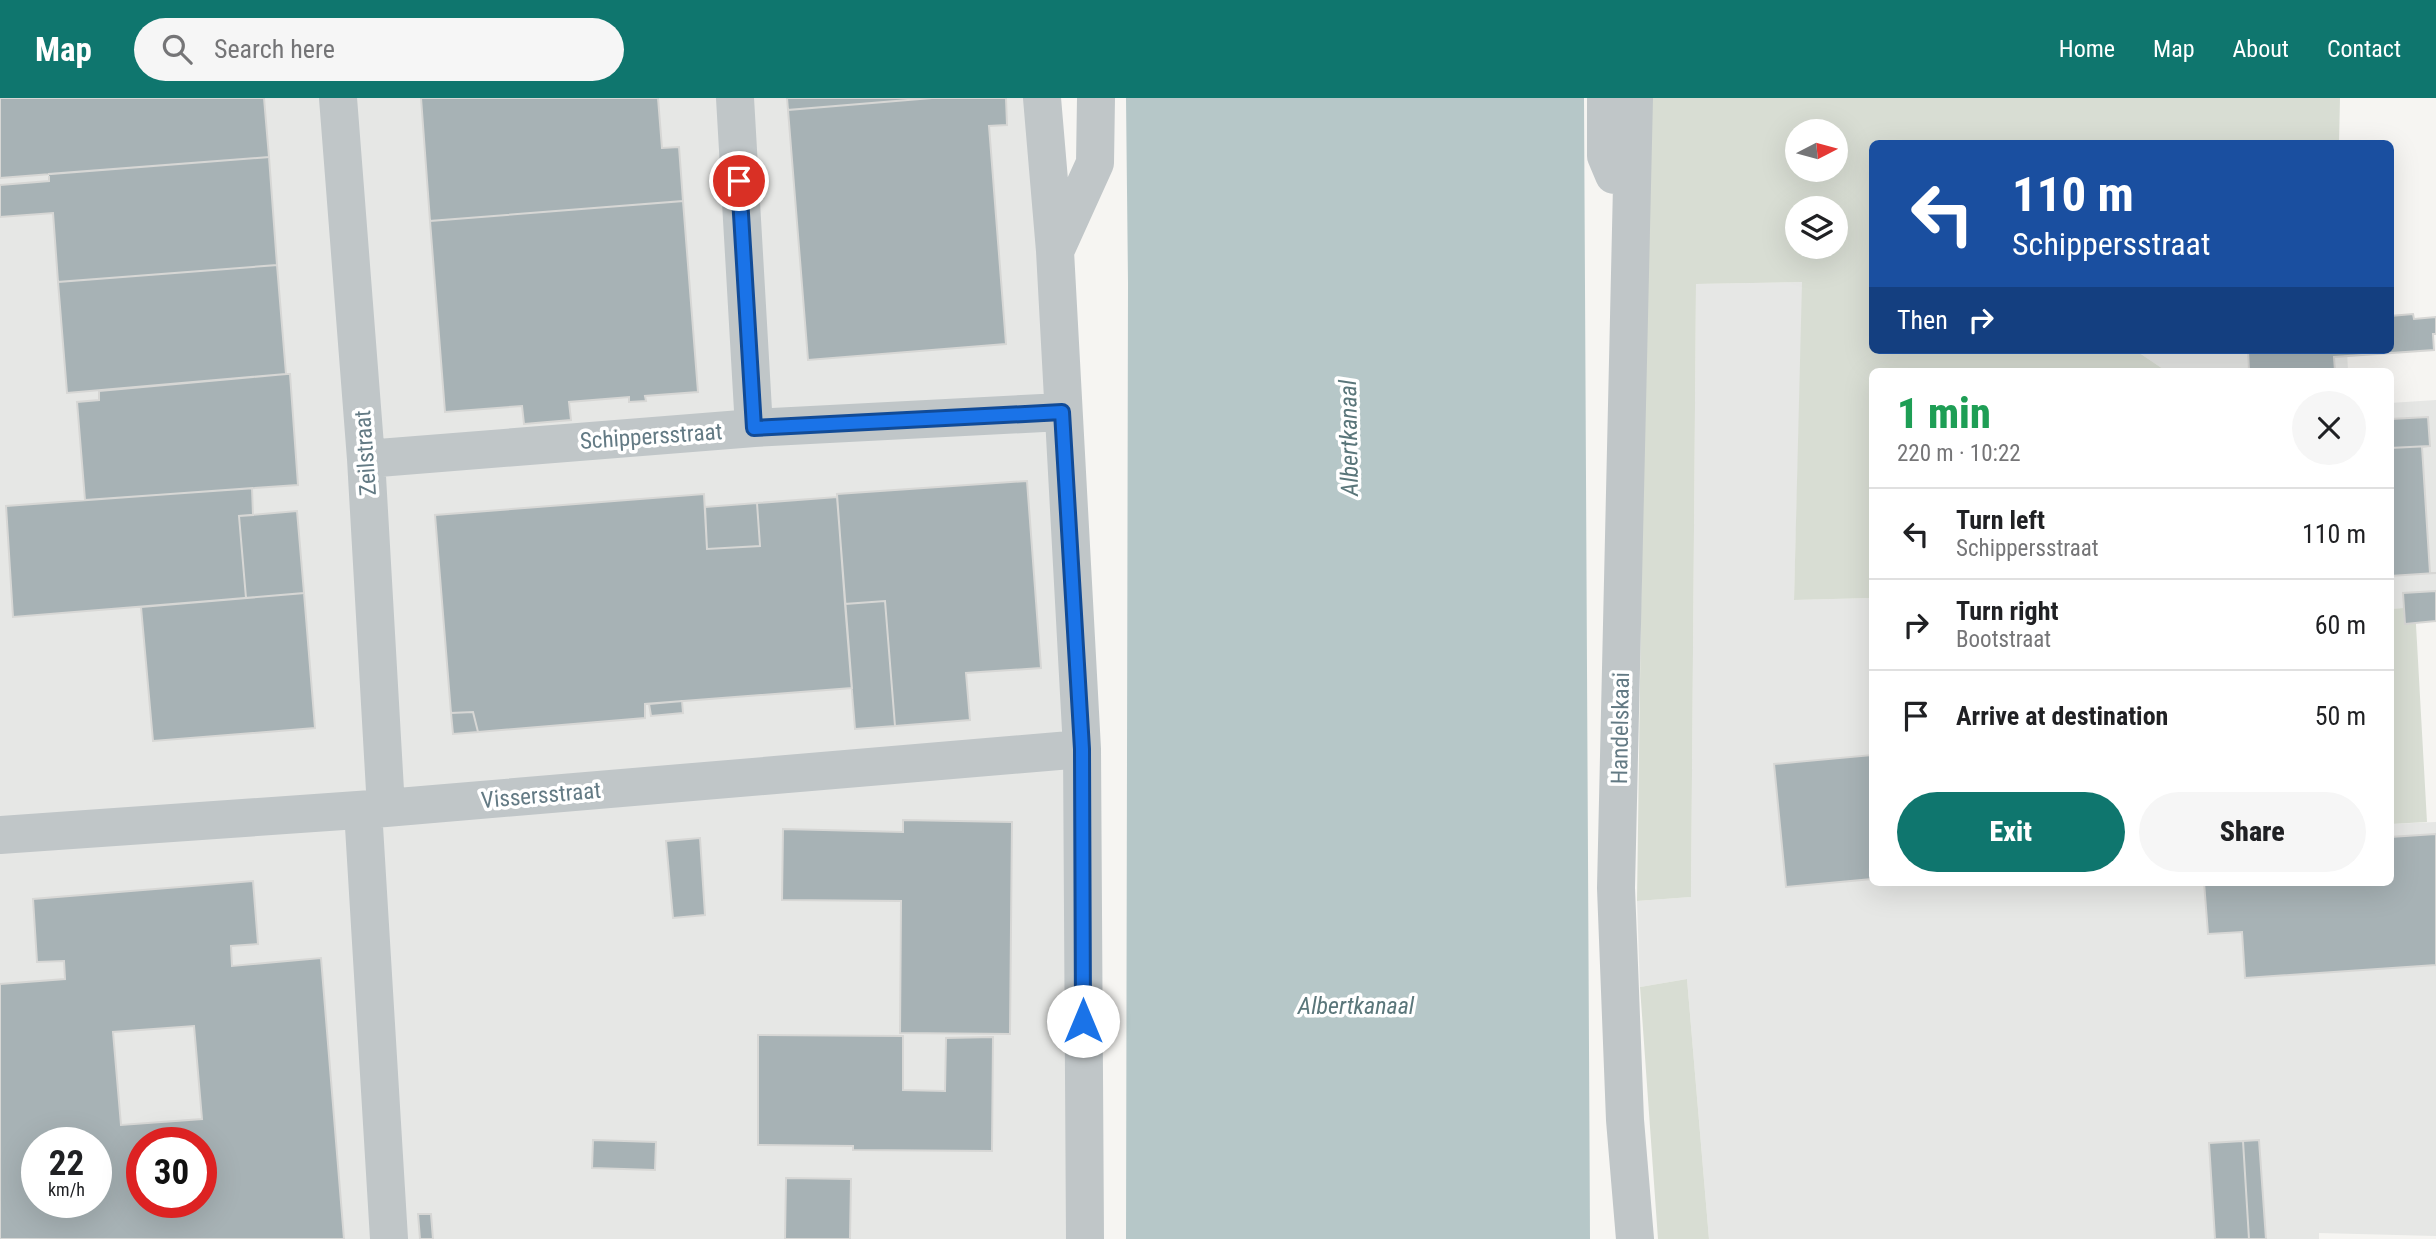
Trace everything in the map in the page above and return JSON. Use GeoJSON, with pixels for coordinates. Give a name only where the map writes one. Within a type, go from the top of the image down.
{"type":"FeatureCollection","features":[{"type":"Feature","properties":{"kind":"street","name":"Zeilstraat"},"geometry":{"type":"LineString","coordinates":[[338,98],[366,458],[389,1239]]}},
{"type":"Feature","properties":{"kind":"street"},"geometry":{"type":"LineString","coordinates":[[735,98],[754,428]]}},
{"type":"Feature","properties":{"kind":"street"},"geometry":{"type":"LineString","coordinates":[[1042,98],[1055,251],[1082,749],[1084,1239]]}},
{"type":"Feature","properties":{"kind":"street"},"geometry":{"type":"LineString","coordinates":[[1055,251],[1095,163],[1096,98]]}},
{"type":"Feature","properties":{"kind":"street","name":"Handelskaai"},"geometry":{"type":"LineString","coordinates":[[1606,98],[1606,156],[1631,216]]}},
{"type":"Feature","properties":{"kind":"street","name":"Handelskaai"},"geometry":{"type":"LineString","coordinates":[[1634,98],[1616,888],[1625,1120],[1635,1239]]}},
{"type":"Feature","properties":{"kind":"street","name":"Schippersstraat"},"geometry":{"type":"LineString","coordinates":[[366,458],[754,428],[1062,412]]}},
{"type":"Feature","properties":{"kind":"street","name":"Vissersstraat"},"geometry":{"type":"LineString","coordinates":[[0,835],[375,809],[1082,749]]}},
{"type":"Feature","properties":{"kind":"shaded area"},"geometry":{"type":"Polygon","coordinates":[[[0,98],[1052,98],[1074,1239],[0,1239],[0,98]]]}},
{"type":"Feature","properties":{"kind":"shaded area"},"geometry":{"type":"Polygon","coordinates":[[[1648,98],[2340,98],[2339,140],[1869,140],[1869,354],[2141,354],[2162,368],[1869,368],[1869,598],[1794,600],[1802,282],[1696,284],[1691,897],[1637,901],[1648,98]]]}},
{"type":"Feature","properties":{"kind":"shaded area"},"geometry":{"type":"Polygon","coordinates":[[[1803,282],[1794,600],[1869,598],[1869,886],[2394,886],[2394,824],[2436,822],[2436,1236],[2319,1233],[2319,1239],[1709,1239],[1687,979],[1640,987],[1637,901],[1691,897],[1696,284],[1803,282]]]}},
{"type":"Feature","properties":{"kind":"shaded area"},"geometry":{"type":"Polygon","coordinates":[[[2141,354],[2347,354],[2348,368],[2162,368],[2141,354]]]}},
{"type":"Feature","properties":{"kind":"shaded area"},"geometry":{"type":"Polygon","coordinates":[[[2436,400],[2436,606],[2394,609],[2394,403],[2436,400]]]}},
{"type":"Feature","properties":{"kind":"shaded area"},"geometry":{"type":"Polygon","coordinates":[[[2415,607],[2427,822],[2394,824],[2394,609],[2415,607]]]}},
{"type":"Feature","properties":{"kind":"shaded area"},"geometry":{"type":"Polygon","coordinates":[[[1687,979],[1709,1239],[1658,1239],[1640,987],[1687,979]]]}},
{"type":"Feature","properties":{"kind":"water","name":"Albertkanaal"},"geometry":{"type":"Polygon","coordinates":[[[1126,98],[1584,98],[1590,1239],[1126,1239],[1126,98]]]}},
{"type":"Feature","properties":{"kind":"building"},"geometry":{"type":"Polygon","coordinates":[[[0,98],[264,98],[269,157],[0,178],[0,98]]]}},
{"type":"Feature","properties":{"kind":"building"},"geometry":{"type":"Polygon","coordinates":[[[421,98],[658,98],[662,148],[679,147],[683,201],[430,221],[421,98]]]}},
{"type":"Feature","properties":{"kind":"building"},"geometry":{"type":"Polygon","coordinates":[[[787,98],[932,98],[788,110],[787,98]]]}},
{"type":"Feature","properties":{"kind":"building"},"geometry":{"type":"Polygon","coordinates":[[[932,98],[1006,98],[1007,125],[989,126],[1006,344],[808,360],[788,110],[932,98]]]}},
{"type":"Feature","properties":{"kind":"building"},"geometry":{"type":"Polygon","coordinates":[[[269,157],[277,265],[58,282],[53,213],[0,217],[0,185],[49,181],[49,174],[269,157]]]}},
{"type":"Feature","properties":{"kind":"building"},"geometry":{"type":"Polygon","coordinates":[[[683,201],[698,392],[645,396],[646,401],[629,402],[629,397],[569,402],[571,420],[524,424],[522,406],[445,412],[430,221],[683,201]]]}},
{"type":"Feature","properties":{"kind":"building"},"geometry":{"type":"Polygon","coordinates":[[[277,265],[286,374],[67,393],[58,282],[277,265]]]}},
{"type":"Feature","properties":{"kind":"building"},"geometry":{"type":"Polygon","coordinates":[[[2413,314],[2414,319],[2436,317],[2434,350],[2394,353],[2394,316],[2413,314]]]}},
{"type":"Feature","properties":{"kind":"building"},"geometry":{"type":"Polygon","coordinates":[[[2248,354],[2377,354],[2334,357],[2335,368],[2249,368],[2248,354]]]}},
{"type":"Feature","properties":{"kind":"building"},"geometry":{"type":"Polygon","coordinates":[[[290,374],[298,485],[85,500],[77,402],[99,400],[99,391],[290,374]]]}},
{"type":"Feature","properties":{"kind":"building"},"geometry":{"type":"Polygon","coordinates":[[[2428,417],[2430,446],[2394,448],[2394,419],[2428,417]]]}},
{"type":"Feature","properties":{"kind":"building"},"geometry":{"type":"Polygon","coordinates":[[[2430,446],[2422,447],[2430,573],[2436,573],[2394,576],[2394,448],[2430,446]]]}},
{"type":"Feature","properties":{"kind":"building"},"geometry":{"type":"Polygon","coordinates":[[[1027,481],[1041,668],[966,673],[970,720],[895,726],[885,601],[845,604],[837,494],[1027,481]]]}},
{"type":"Feature","properties":{"kind":"building"},"geometry":{"type":"Polygon","coordinates":[[[252,488],[253,515],[239,516],[246,598],[13,617],[6,506],[252,488]]]}},
{"type":"Feature","properties":{"kind":"building"},"geometry":{"type":"Polygon","coordinates":[[[704,494],[707,549],[760,546],[757,503],[837,497],[852,688],[645,704],[645,718],[478,732],[473,712],[451,713],[435,515],[704,494]]]}},
{"type":"Feature","properties":{"kind":"building"},"geometry":{"type":"Polygon","coordinates":[[[757,503],[760,546],[707,549],[705,507],[757,503]]]}},
{"type":"Feature","properties":{"kind":"building"},"geometry":{"type":"Polygon","coordinates":[[[297,511],[304,593],[246,598],[239,516],[297,511]]]}},
{"type":"Feature","properties":{"kind":"building"},"geometry":{"type":"Polygon","coordinates":[[[2436,591],[2436,621],[2405,624],[2403,593],[2436,591]]]}},
{"type":"Feature","properties":{"kind":"building"},"geometry":{"type":"Polygon","coordinates":[[[304,593],[315,728],[153,741],[141,607],[304,593]]]}},
{"type":"Feature","properties":{"kind":"building"},"geometry":{"type":"Polygon","coordinates":[[[885,601],[895,726],[855,729],[845,604],[885,601]]]}},
{"type":"Feature","properties":{"kind":"building"},"geometry":{"type":"Polygon","coordinates":[[[682,701],[683,713],[651,716],[649,704],[682,701]]]}},
{"type":"Feature","properties":{"kind":"building"},"geometry":{"type":"Polygon","coordinates":[[[473,712],[478,732],[453,734],[451,713],[473,712]]]}},
{"type":"Feature","properties":{"kind":"building"},"geometry":{"type":"Polygon","coordinates":[[[1869,755],[1869,879],[1786,887],[1774,764],[1869,755]]]}},
{"type":"Feature","properties":{"kind":"building"},"geometry":{"type":"Polygon","coordinates":[[[903,820],[1012,822],[1010,1034],[900,1033],[901,901],[782,900],[783,829],[903,832],[903,820]]]}},
{"type":"Feature","properties":{"kind":"building"},"geometry":{"type":"Polygon","coordinates":[[[2436,834],[2436,965],[2245,978],[2242,932],[2208,934],[2204,886],[2394,886],[2394,837],[2436,834]]]}},
{"type":"Feature","properties":{"kind":"building"},"geometry":{"type":"Polygon","coordinates":[[[700,838],[705,915],[673,918],[666,841],[700,838]]]}},
{"type":"Feature","properties":{"kind":"building"},"geometry":{"type":"Polygon","coordinates":[[[253,881],[258,944],[231,946],[232,966],[321,958],[344,1239],[0,1239],[0,984],[65,979],[64,961],[37,962],[33,899],[253,881]],[[194,1026],[113,1032],[121,1125],[202,1119],[194,1026]]]}},
{"type":"Feature","properties":{"kind":"building"},"geometry":{"type":"Polygon","coordinates":[[[758,1035],[903,1036],[903,1090],[945,1091],[946,1038],[993,1037],[992,1151],[853,1150],[853,1146],[758,1145],[758,1035]]]}},
{"type":"Feature","properties":{"kind":"building"},"geometry":{"type":"Polygon","coordinates":[[[593,1140],[656,1142],[655,1170],[592,1168],[593,1140]]]}},
{"type":"Feature","properties":{"kind":"building"},"geometry":{"type":"Polygon","coordinates":[[[2259,1140],[2266,1239],[2249,1239],[2243,1141],[2259,1140]]]}},
{"type":"Feature","properties":{"kind":"building"},"geometry":{"type":"Polygon","coordinates":[[[2243,1141],[2249,1239],[2215,1239],[2209,1143],[2243,1141]]]}},
{"type":"Feature","properties":{"kind":"building"},"geometry":{"type":"Polygon","coordinates":[[[786,1178],[851,1179],[850,1239],[785,1239],[786,1178]]]}},
{"type":"Feature","properties":{"kind":"building"},"geometry":{"type":"Polygon","coordinates":[[[418,1214],[431,1214],[433,1239],[420,1239],[418,1214]]]}},
{"type":"Feature","properties":{"kind":"route"},"geometry":{"type":"LineString","coordinates":[[739,181],[754,428],[1062,412],[1082,749],[1083,1021]]}}]}
